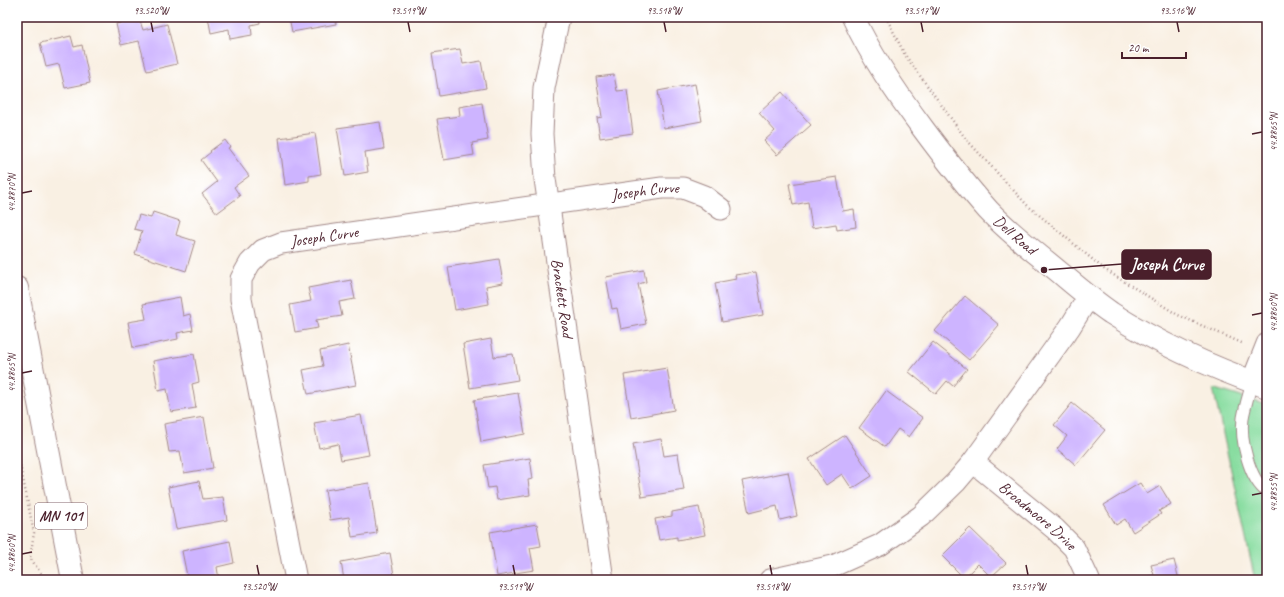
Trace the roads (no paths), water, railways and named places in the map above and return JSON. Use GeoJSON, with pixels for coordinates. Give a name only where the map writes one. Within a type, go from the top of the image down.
{"type":"FeatureCollection","features":[{"type":"Feature","properties":{"kind":"street","name":"Brackett Road"},"geometry":{"type":"LineString","coordinates":[[559,17],[544,88],[542,134],[545,179],[603,580]]}},
{"type":"Feature","properties":{"kind":"street","name":"Dell Road"},"geometry":{"type":"LineString","coordinates":[[853,17],[881,69],[956,173],[995,216],[1029,247],[1089,296],[1140,330],[1218,369],[1260,385]]}},
{"type":"Feature","properties":{"kind":"street","name":"Joseph Curve"},"geometry":{"type":"LineString","coordinates":[[296,580],[241,299],[241,280],[250,263],[263,250],[281,242],[662,188],[683,188],[704,196],[721,209]]}},
{"type":"Feature","properties":{"kind":"street","name":"MN 101"},"geometry":{"type":"LineString","coordinates":[[17,288],[72,580]]}},
{"type":"Feature","properties":{"kind":"street"},"geometry":{"type":"LineString","coordinates":[[770,580],[833,566],[880,545],[921,516],[956,482],[973,462],[1070,327],[1089,296]]}},
{"type":"Feature","properties":{"kind":"street"},"geometry":{"type":"LineString","coordinates":[[1260,385],[1266,349]]}},
{"type":"Feature","properties":{"kind":"street","name":"Broadmoore Drive"},"geometry":{"type":"LineString","coordinates":[[973,462],[1055,529],[1074,548],[1089,580]]}},
{"type":"Feature","properties":{"kind":"lane"},"geometry":{"type":"LineString","coordinates":[[1260,385],[1243,417],[1243,437],[1248,461],[1254,476],[1260,487],[1267,492]]}},
{"type":"Feature","properties":{"kind":"place","name":"Joseph Curve"},"geometry":{"type":"Point","coordinates":[1044,270]}}]}
